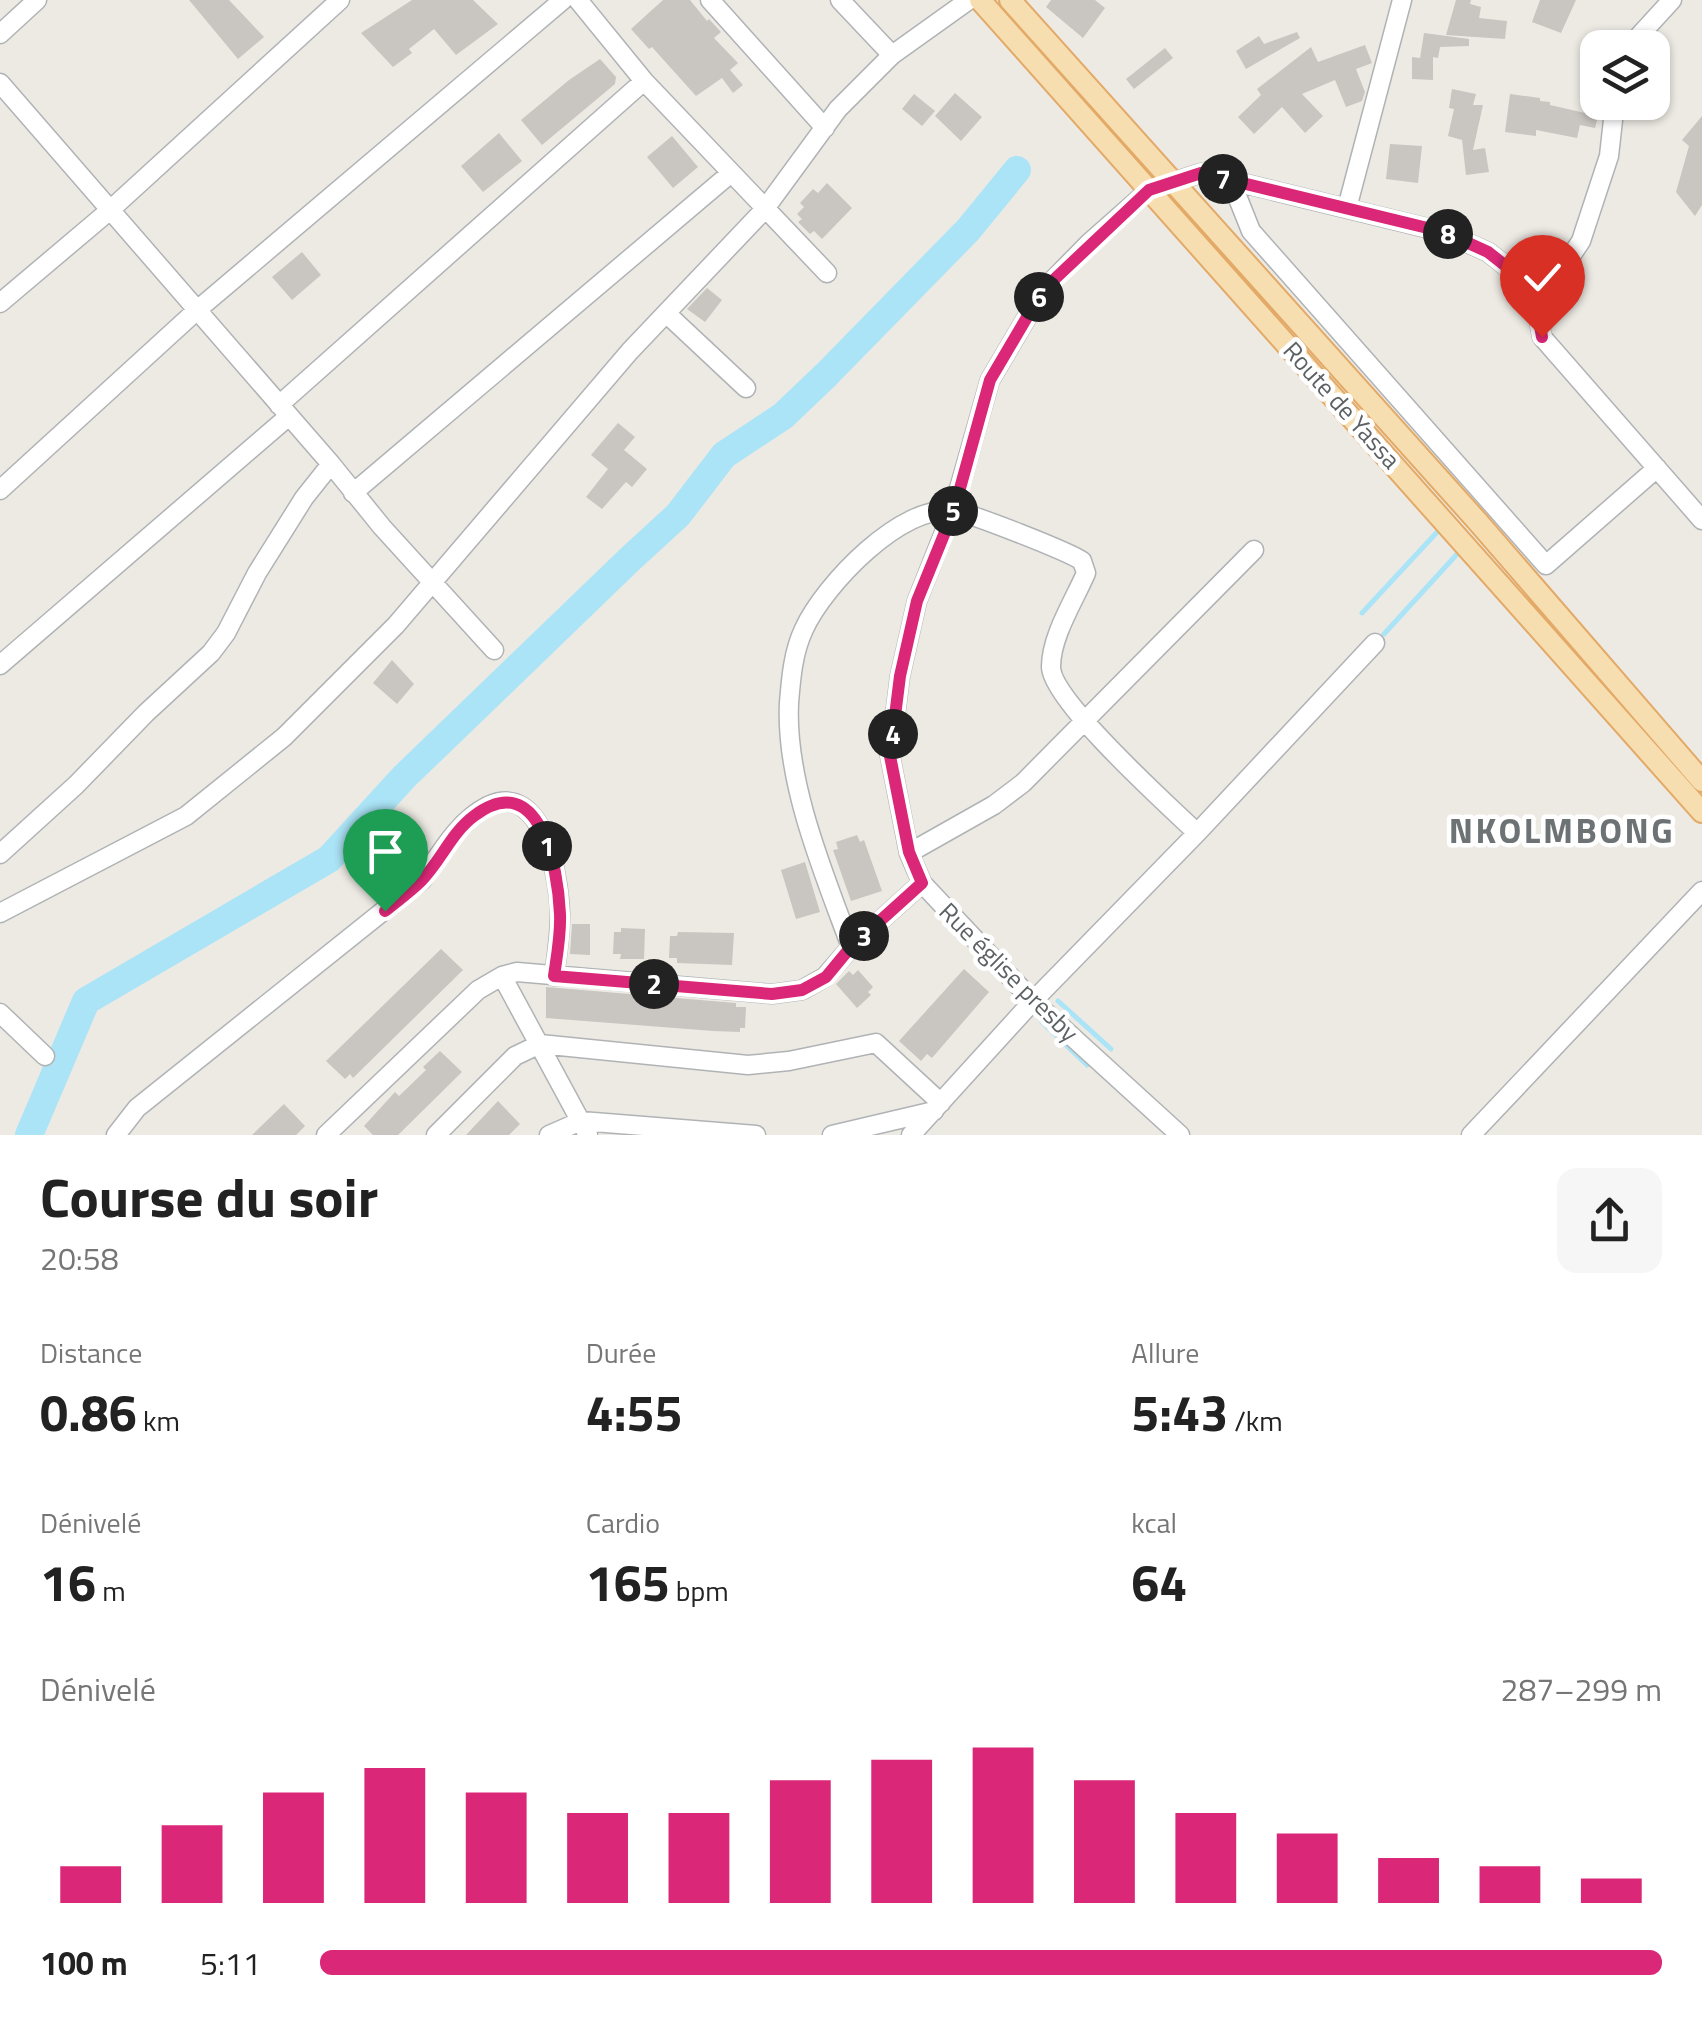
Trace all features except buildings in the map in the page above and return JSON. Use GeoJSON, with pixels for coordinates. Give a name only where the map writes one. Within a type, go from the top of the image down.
{"type":"FeatureCollection","features":[{"type":"Feature","properties":{"kind":"main road","name":"Route de Yassa"},"geometry":{"type":"LineString","coordinates":[[980,0],[1007,4],[1174,180],[1702,781]]}},
{"type":"Feature","properties":{"kind":"main road","name":"Route de Yassa"},"geometry":{"type":"LineString","coordinates":[[1007,4],[1149,190],[1702,812]]}},
{"type":"Feature","properties":{"kind":"main road"},"geometry":{"type":"LineString","coordinates":[[1461,538],[1478,522]]}},
{"type":"Feature","properties":{"kind":"street"},"geometry":{"type":"LineString","coordinates":[[0,34],[37,0]]}},
{"type":"Feature","properties":{"kind":"street"},"geometry":{"type":"LineString","coordinates":[[0,303],[108,211],[340,0]]}},
{"type":"Feature","properties":{"kind":"street"},"geometry":{"type":"LineString","coordinates":[[0,490],[196,311],[564,0]]}},
{"type":"Feature","properties":{"kind":"street"},"geometry":{"type":"LineString","coordinates":[[578,0],[644,81],[828,273]]}},
{"type":"Feature","properties":{"kind":"street"},"geometry":{"type":"LineString","coordinates":[[710,0],[825,128]]}},
{"type":"Feature","properties":{"kind":"street"},"geometry":{"type":"LineString","coordinates":[[840,0],[892,55]]}},
{"type":"Feature","properties":{"kind":"street"},"geometry":{"type":"LineString","coordinates":[[0,913],[186,816],[284,737],[396,625],[630,351],[764,210],[838,109],[892,55],[969,0]]}},
{"type":"Feature","properties":{"kind":"street"},"geometry":{"type":"LineString","coordinates":[[1348,208],[1402,0]]}},
{"type":"Feature","properties":{"kind":"street"},"geometry":{"type":"LineString","coordinates":[[1644,30],[1672,0]]}},
{"type":"Feature","properties":{"kind":"street"},"geometry":{"type":"LineString","coordinates":[[0,666],[644,81]]}},
{"type":"Feature","properties":{"kind":"street"},"geometry":{"type":"LineString","coordinates":[[0,83],[332,464],[353,493],[494,650]]}},
{"type":"Feature","properties":{"kind":"street"},"geometry":{"type":"LineString","coordinates":[[1535,298],[1567,262],[1580,240],[1609,156],[1613,120]]}},
{"type":"Feature","properties":{"kind":"street"},"geometry":{"type":"LineString","coordinates":[[353,493],[730,173]]}},
{"type":"Feature","properties":{"kind":"street"},"geometry":{"type":"LineString","coordinates":[[1149,190],[1201,173],[1444,232],[1488,252],[1521,278],[1535,298],[1542,337],[1702,520]]}},
{"type":"Feature","properties":{"kind":"street"},"geometry":{"type":"LineString","coordinates":[[1231,181],[1251,231],[1546,564],[1657,468]]}},
{"type":"Feature","properties":{"kind":"street","name":"Rue église presby"},"geometry":{"type":"LineString","coordinates":[[1149,190],[1043,290],[990,380],[954,510],[917,601],[900,676],[890,756],[909,852],[922,883],[1033,1001],[1180,1135]]}},
{"type":"Feature","properties":{"kind":"street"},"geometry":{"type":"LineString","coordinates":[[667,314],[746,388]]}},
{"type":"Feature","properties":{"kind":"street"},"geometry":{"type":"LineString","coordinates":[[0,854],[211,653],[304,498],[332,464]]}},
{"type":"Feature","properties":{"kind":"street"},"geometry":{"type":"LineString","coordinates":[[850,948],[795,777],[789,707],[795,651],[806,624],[842,576],[892,529],[927,514],[954,510],[1082,562],[1086,573],[1054,647],[1051,668],[1056,685],[1197,834]]}},
{"type":"Feature","properties":{"kind":"street"},"geometry":{"type":"LineString","coordinates":[[909,852],[1023,783],[1254,550]]}},
{"type":"Feature","properties":{"kind":"street"},"geometry":{"type":"LineString","coordinates":[[912,1135],[1033,1001],[1197,834],[1375,643]]}},
{"type":"Feature","properties":{"kind":"street"},"geometry":{"type":"LineString","coordinates":[[116,1135],[137,1108],[422,880],[449,840],[489,806],[505,801],[524,806],[539,823],[556,872],[560,917],[554,976]]}},
{"type":"Feature","properties":{"kind":"street"},"geometry":{"type":"LineString","coordinates":[[326,1135],[478,990],[502,976],[516,972],[772,994],[802,990],[826,977],[850,948],[922,883]]}},
{"type":"Feature","properties":{"kind":"street"},"geometry":{"type":"LineString","coordinates":[[1472,1135],[1702,892]]}},
{"type":"Feature","properties":{"kind":"street"},"geometry":{"type":"LineString","coordinates":[[502,976],[584,1128]]}},
{"type":"Feature","properties":{"kind":"street"},"geometry":{"type":"LineString","coordinates":[[0,1014],[45,1056]]}},
{"type":"Feature","properties":{"kind":"street"},"geometry":{"type":"LineString","coordinates":[[436,1135],[515,1056],[540,1044],[748,1064],[788,1061],[876,1043],[938,1107]]}},
{"type":"Feature","properties":{"kind":"street"},"geometry":{"type":"LineString","coordinates":[[832,1135],[938,1107]]}},
{"type":"Feature","properties":{"kind":"street"},"geometry":{"type":"LineString","coordinates":[[549,1135],[584,1128],[756,1135]]}},
{"type":"Feature","properties":{"kind":"waterway"},"geometry":{"type":"LineString","coordinates":[[29,1135],[86,1001],[329,859],[404,777],[678,515],[724,455],[783,416],[826,375],[968,230],[1017,170]]}},
{"type":"Feature","properties":{"kind":"waterway"},"geometry":{"type":"LineString","coordinates":[[1362,613],[1440,529]]}},
{"type":"Feature","properties":{"kind":"waterway"},"geometry":{"type":"LineString","coordinates":[[1384,634],[1459,552]]}},
{"type":"Feature","properties":{"kind":"waterway"},"geometry":{"type":"LineString","coordinates":[[1058,1001],[1111,1049]]}},
{"type":"Feature","properties":{"kind":"waterway"},"geometry":{"type":"LineString","coordinates":[[1042,1022],[1087,1065]]}},
{"type":"Feature","properties":{"kind":"district","name":"NKOLMBONG"},"geometry":{"type":"Point","coordinates":[1562,830]}},
{"type":"Feature","properties":{"kind":"route"},"geometry":{"type":"LineString","coordinates":[[385,911],[422,880],[449,840],[472,817],[505,801],[524,806],[539,823],[556,872],[560,917],[554,976],[772,994],[802,990],[826,977],[850,948],[922,883],[909,852],[890,756],[900,676],[917,601],[954,510],[990,380],[1043,290],[1149,190],[1201,173],[1444,232],[1488,252],[1521,278],[1535,298],[1542,337]]}}]}
